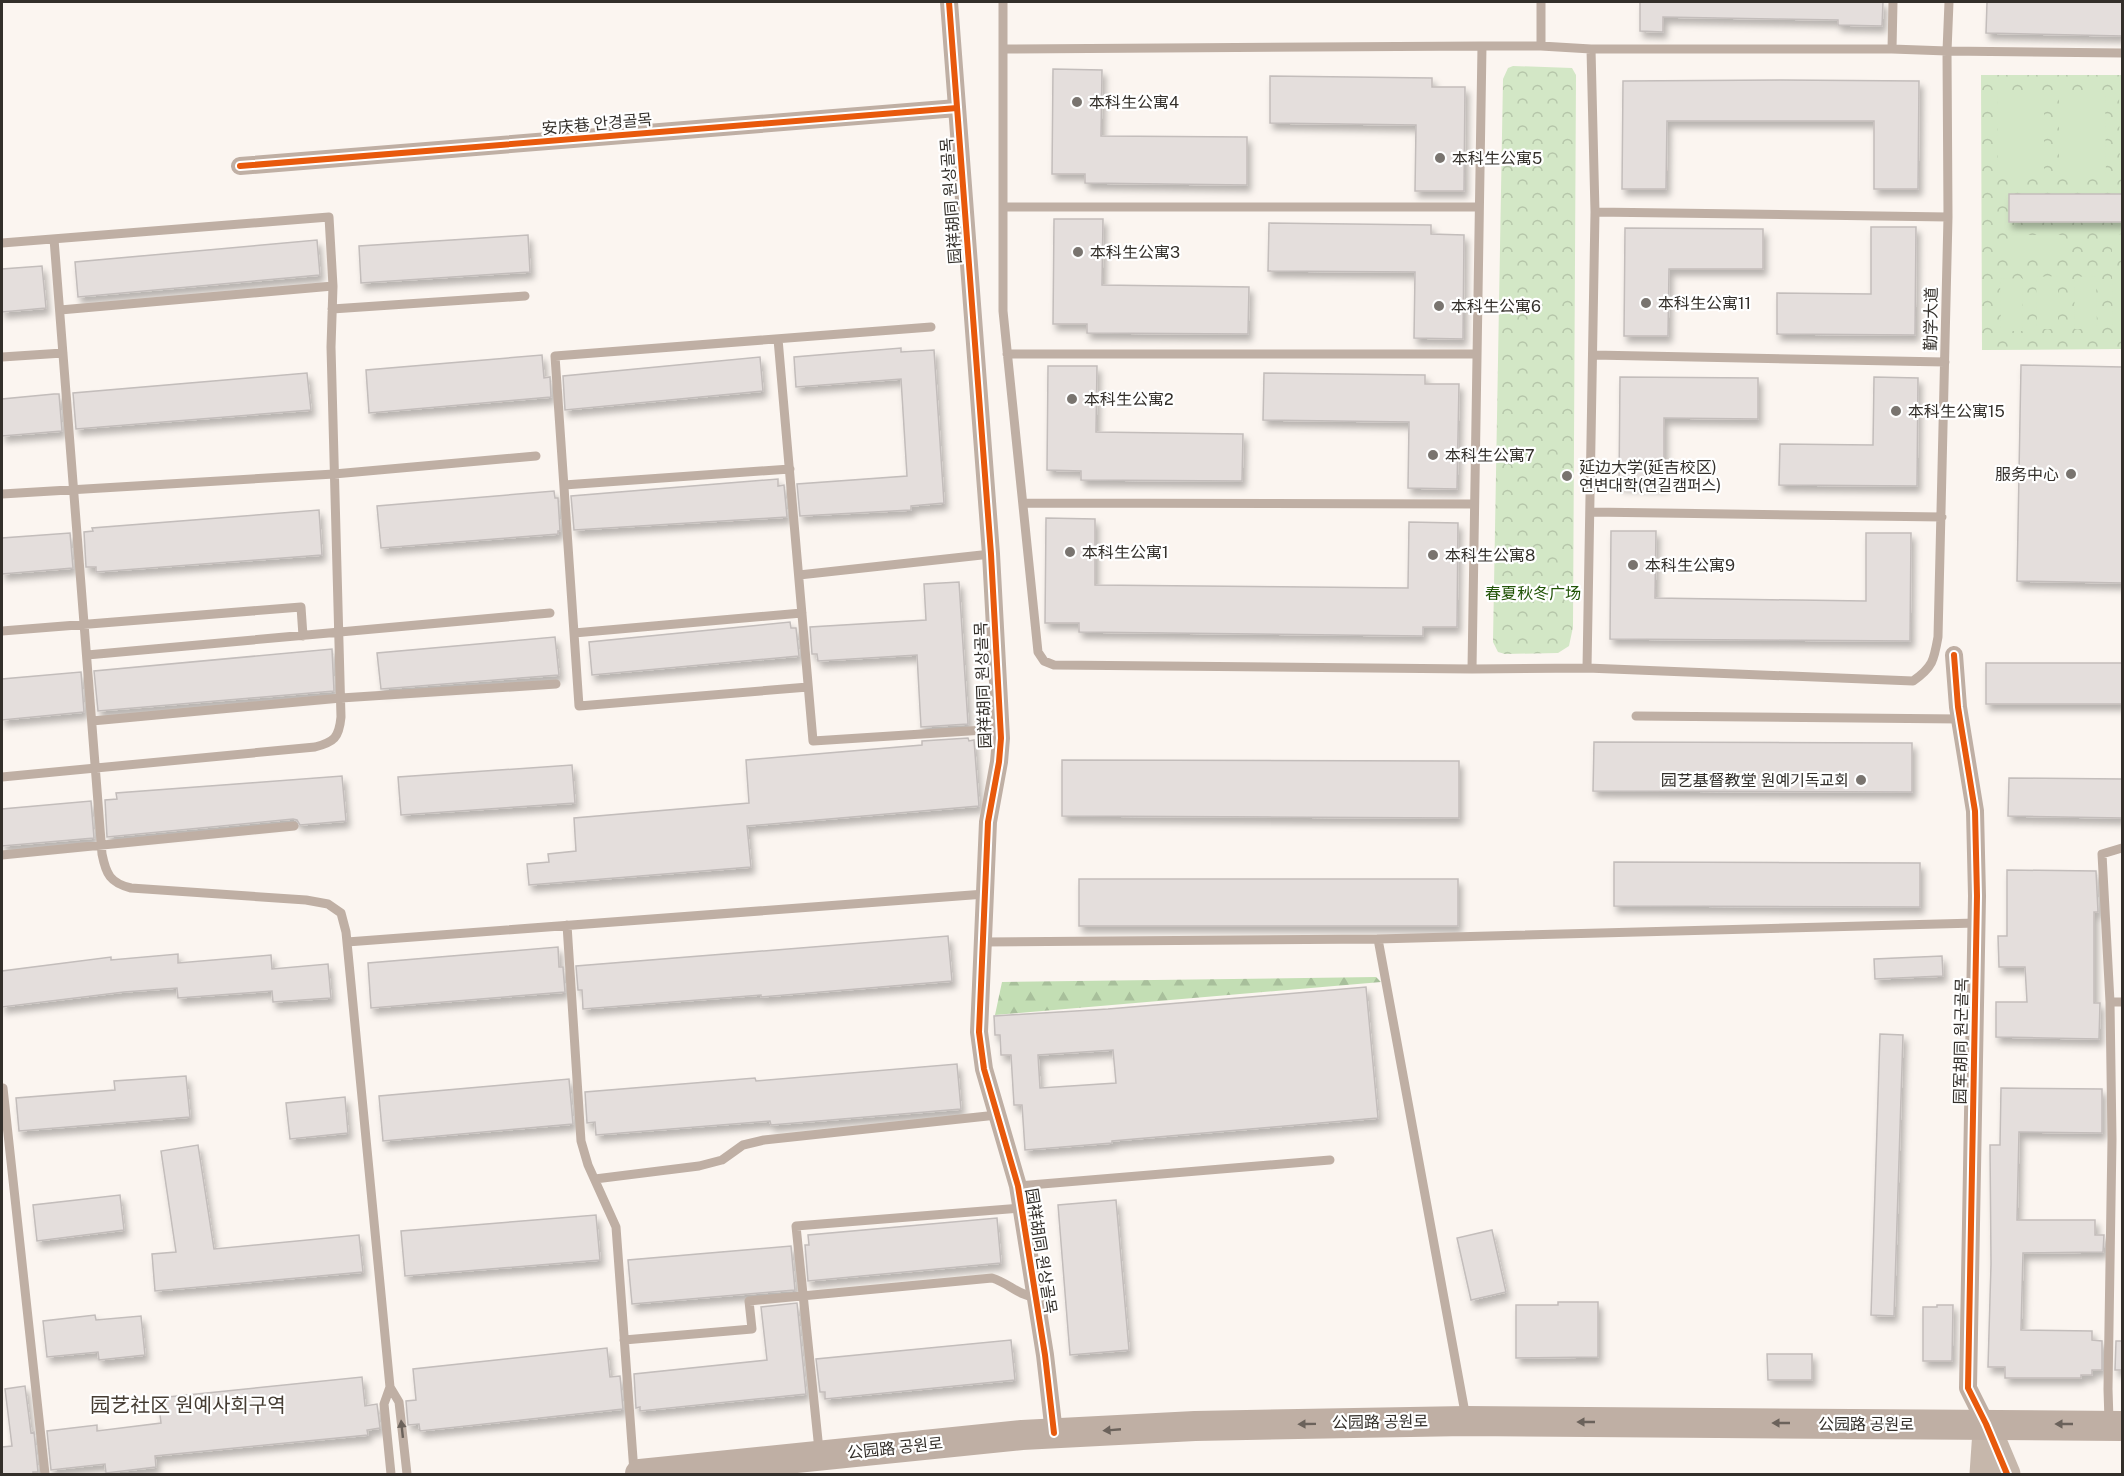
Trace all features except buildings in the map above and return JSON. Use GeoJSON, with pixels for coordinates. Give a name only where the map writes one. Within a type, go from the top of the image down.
{"type":"FeatureCollection","features":[{"type":"Feature","properties":{"kind":"main road","name":"公园路 공원로"},"geometry":{"type":"LineString","coordinates":[[640,1474],[1054,1433],[1195,1426],[1466,1421],[2116,1426]]}},
{"type":"Feature","properties":{"kind":"street","name":"园祥胡同 원상골목"},"geometry":{"type":"LineString","coordinates":[[949,2],[991,554],[1000,729],[999,762],[988,822],[979,1032],[984,1069],[1018,1186],[1045,1355],[1054,1433]]}},
{"type":"Feature","properties":{"kind":"street","name":"安庆巷 안경골목"},"geometry":{"type":"LineString","coordinates":[[240,166],[957,108]]}},
{"type":"Feature","properties":{"kind":"street","name":"园军胡同 원군골목"},"geometry":{"type":"LineString","coordinates":[[1954,655],[1960,720],[1975,812],[1976,923],[1968,1388],[1986,1424]]}},
{"type":"Feature","properties":{"kind":"street"},"geometry":{"type":"LineString","coordinates":[[1983,1474],[1986,1424]]}},
{"type":"Feature","properties":{"kind":"street"},"geometry":{"type":"LineString","coordinates":[[1986,1424],[2007,1474]]}},
{"type":"Feature","properties":{"kind":"lane","name":"勤学大道"},"geometry":{"type":"LineString","coordinates":[[1003,2],[1003,311],[1038,652],[1044,661],[1054,665],[1587,668],[1913,681],[1927,671],[1934,661],[1938,637],[1948,217],[1949,2]]}},
{"type":"Feature","properties":{"kind":"lane"},"geometry":{"type":"LineString","coordinates":[[1541,2],[1541,46]]}},
{"type":"Feature","properties":{"kind":"lane"},"geometry":{"type":"LineString","coordinates":[[1892,49],[1893,2]]}},
{"type":"Feature","properties":{"kind":"lane"},"geometry":{"type":"LineString","coordinates":[[1472,669],[1482,46]]}},
{"type":"Feature","properties":{"kind":"lane"},"geometry":{"type":"LineString","coordinates":[[1004,49],[1541,46],[1591,49],[1892,49],[2122,53]]}},
{"type":"Feature","properties":{"kind":"lane"},"geometry":{"type":"LineString","coordinates":[[1587,668],[1594,213],[1591,49]]}},
{"type":"Feature","properties":{"kind":"lane"},"geometry":{"type":"LineString","coordinates":[[1003,207],[1479,207]]}},
{"type":"Feature","properties":{"kind":"lane"},"geometry":{"type":"LineString","coordinates":[[1594,213],[1948,217]]}},
{"type":"Feature","properties":{"kind":"lane"},"geometry":{"type":"LineString","coordinates":[[2,243],[329,217],[333,286],[331,346],[341,698],[340,729],[335,739],[315,747],[2,777]]}},
{"type":"Feature","properties":{"kind":"lane"},"geometry":{"type":"LineString","coordinates":[[54,239],[105,868],[110,878],[119,885],[131,888],[306,900],[328,904],[341,913],[347,942],[390,1387],[384,1404],[391,1474]]}},
{"type":"Feature","properties":{"kind":"lane"},"geometry":{"type":"LineString","coordinates":[[60,310],[333,286]]}},
{"type":"Feature","properties":{"kind":"lane"},"geometry":{"type":"LineString","coordinates":[[332,309],[525,296]]}},
{"type":"Feature","properties":{"kind":"lane"},"geometry":{"type":"LineString","coordinates":[[808,687],[579,706],[555,356],[931,327]]}},
{"type":"Feature","properties":{"kind":"lane"},"geometry":{"type":"LineString","coordinates":[[778,339],[813,741],[1000,729]]}},
{"type":"Feature","properties":{"kind":"lane"},"geometry":{"type":"LineString","coordinates":[[2,357],[63,353]]}},
{"type":"Feature","properties":{"kind":"lane"},"geometry":{"type":"LineString","coordinates":[[1007,354],[1477,354]]}},
{"type":"Feature","properties":{"kind":"lane"},"geometry":{"type":"LineString","coordinates":[[1593,355],[1945,362]]}},
{"type":"Feature","properties":{"kind":"lane"},"geometry":{"type":"LineString","coordinates":[[2,494],[334,474],[536,456]]}},
{"type":"Feature","properties":{"kind":"lane"},"geometry":{"type":"LineString","coordinates":[[564,485],[790,469]]}},
{"type":"Feature","properties":{"kind":"lane"},"geometry":{"type":"LineString","coordinates":[[1023,503],[1474,504]]}},
{"type":"Feature","properties":{"kind":"lane"},"geometry":{"type":"LineString","coordinates":[[1591,513],[1942,517]]}},
{"type":"Feature","properties":{"kind":"lane"},"geometry":{"type":"LineString","coordinates":[[799,575],[991,554]]}},
{"type":"Feature","properties":{"kind":"lane"},"geometry":{"type":"LineString","coordinates":[[2,631],[301,607],[303,636]]}},
{"type":"Feature","properties":{"kind":"lane"},"geometry":{"type":"LineString","coordinates":[[87,655],[550,613]]}},
{"type":"Feature","properties":{"kind":"lane"},"geometry":{"type":"LineString","coordinates":[[574,633],[802,613]]}},
{"type":"Feature","properties":{"kind":"lane"},"geometry":{"type":"LineString","coordinates":[[92,722],[341,698],[556,684]]}},
{"type":"Feature","properties":{"kind":"lane"},"geometry":{"type":"LineString","coordinates":[[1636,716],[1960,720]]}},
{"type":"Feature","properties":{"kind":"lane"},"geometry":{"type":"LineString","coordinates":[[2,855],[294,826]]}},
{"type":"Feature","properties":{"kind":"lane"},"geometry":{"type":"LineString","coordinates":[[2116,1426],[2108,1389],[2112,1139],[2110,1002],[2102,854],[2122,848]]}},
{"type":"Feature","properties":{"kind":"lane"},"geometry":{"type":"LineString","coordinates":[[347,942],[985,894]]}},
{"type":"Feature","properties":{"kind":"lane"},"geometry":{"type":"LineString","coordinates":[[983,942],[1378,939],[1976,923]]}},
{"type":"Feature","properties":{"kind":"lane"},"geometry":{"type":"LineString","coordinates":[[567,925],[581,1141],[588,1165],[616,1227],[634,1474]]}},
{"type":"Feature","properties":{"kind":"lane"},"geometry":{"type":"LineString","coordinates":[[1378,939],[1466,1421]]}},
{"type":"Feature","properties":{"kind":"lane"},"geometry":{"type":"LineString","coordinates":[[2110,1002],[2122,1002]]}},
{"type":"Feature","properties":{"kind":"lane"},"geometry":{"type":"LineString","coordinates":[[3,1088],[45,1474]]}},
{"type":"Feature","properties":{"kind":"lane"},"geometry":{"type":"LineString","coordinates":[[595,1179],[699,1166],[722,1160],[743,1145],[764,1140],[997,1115]]}},
{"type":"Feature","properties":{"kind":"lane"},"geometry":{"type":"LineString","coordinates":[[1018,1186],[1330,1160]]}},
{"type":"Feature","properties":{"kind":"lane"},"geometry":{"type":"LineString","coordinates":[[820,1456],[796,1226],[1021,1208]]}},
{"type":"Feature","properties":{"kind":"lane"},"geometry":{"type":"LineString","coordinates":[[624,1340],[752,1329],[749,1301],[992,1278],[1002,1281],[1022,1295],[1035,1298]]}},
{"type":"Feature","properties":{"kind":"lane"},"geometry":{"type":"LineString","coordinates":[[390,1387],[399,1402],[407,1474]]}},
{"type":"Feature","properties":{"kind":"green space","name":"春夏秋冬广场"},"geometry":{"type":"Polygon","coordinates":[[[1513,66],[1572,68],[1576,75],[1573,627],[1569,646],[1558,653],[1505,654],[1498,652],[1493,642],[1503,79],[1508,68],[1513,66]]]}},
{"type":"Feature","properties":{"kind":"green space"},"geometry":{"type":"Polygon","coordinates":[[[1981,75],[2122,75],[2122,349],[1982,350],[1981,75]]]}},
{"type":"Feature","properties":{"kind":"green space"},"geometry":{"type":"Polygon","coordinates":[[[1997,93],[2044,93],[2044,176],[1998,176],[1997,93]]]}},
{"type":"Feature","properties":{"kind":"green space"},"geometry":{"type":"Polygon","coordinates":[[[2059,93],[2105,93],[2106,177],[2059,177],[2059,93]]]}},
{"type":"Feature","properties":{"kind":"green space"},"geometry":{"type":"Polygon","coordinates":[[[2119,93],[2122,93],[2122,176],[2120,176],[2119,93]]]}},
{"type":"Feature","properties":{"kind":"green space"},"geometry":{"type":"Polygon","coordinates":[[[2122,234],[2122,256],[2112,256],[2112,235],[2122,234]]]}},
{"type":"Feature","properties":{"kind":"green space"},"geometry":{"type":"Polygon","coordinates":[[[2011,235],[2064,235],[2064,257],[2011,257],[2011,235]]]}},
{"type":"Feature","properties":{"kind":"green space"},"geometry":{"type":"Polygon","coordinates":[[[2112,275],[2122,275],[2122,328],[2113,328],[2112,275]]]}},
{"type":"Feature","properties":{"kind":"green space"},"geometry":{"type":"Polygon","coordinates":[[[2058,276],[2058,329],[2037,329],[2036,277],[2058,276]]]}},
{"type":"Feature","properties":{"kind":"green space"},"geometry":{"type":"Polygon","coordinates":[[[2096,276],[2097,329],[2075,329],[2074,277],[2096,276]]]}},
{"type":"Feature","properties":{"kind":"green space"},"geometry":{"type":"Polygon","coordinates":[[[2022,278],[2023,331],[2001,331],[2000,279],[2022,278]]]}},
{"type":"Feature","properties":{"kind":"green space"},"geometry":{"type":"Polygon","coordinates":[[[1376,977],[1381,982],[995,1015],[1002,982],[1376,977]]]}},
{"type":"Feature","properties":{"kind":"cycle path"},"geometry":{"type":"LineString","coordinates":[[949,2],[991,554],[1001,738],[988,822],[979,1032],[984,1069],[1018,1186],[1045,1355],[1054,1433]]}},
{"type":"Feature","properties":{"kind":"cycle path"},"geometry":{"type":"LineString","coordinates":[[240,166],[957,108]]}},
{"type":"Feature","properties":{"kind":"cycle path"},"geometry":{"type":"LineString","coordinates":[[1954,655],[1958,707],[1975,811],[1977,896],[1968,1388],[2007,1474]]}},
{"type":"Feature","properties":{"kind":"place","name":"本科生公寓4"},"geometry":{"type":"Point","coordinates":[1077,102]}},
{"type":"Feature","properties":{"kind":"place","name":"本科生公寓5"},"geometry":{"type":"Point","coordinates":[1440,158]}},
{"type":"Feature","properties":{"kind":"place","name":"本科生公寓3"},"geometry":{"type":"Point","coordinates":[1078,252]}},
{"type":"Feature","properties":{"kind":"place","name":"本科生公寓11"},"geometry":{"type":"Point","coordinates":[1646,303]}},
{"type":"Feature","properties":{"kind":"place","name":"本科生公寓6"},"geometry":{"type":"Point","coordinates":[1439,306]}},
{"type":"Feature","properties":{"kind":"place","name":"本科生公寓2"},"geometry":{"type":"Point","coordinates":[1072,399]}},
{"type":"Feature","properties":{"kind":"place","name":"本科生公寓15"},"geometry":{"type":"Point","coordinates":[1896,411]}},
{"type":"Feature","properties":{"kind":"place","name":"本科生公寓7"},"geometry":{"type":"Point","coordinates":[1433,455]}},
{"type":"Feature","properties":{"kind":"place","name":"服务中心"},"geometry":{"type":"Point","coordinates":[2071,474]}},
{"type":"Feature","properties":{"kind":"place","name":"延边大学(延吉校区) 연변대학(연길캠퍼스)"},"geometry":{"type":"Point","coordinates":[1567,476]}},
{"type":"Feature","properties":{"kind":"place","name":"本科生公寓1"},"geometry":{"type":"Point","coordinates":[1070,552]}},
{"type":"Feature","properties":{"kind":"place","name":"本科生公寓8"},"geometry":{"type":"Point","coordinates":[1433,555]}},
{"type":"Feature","properties":{"kind":"place","name":"本科生公寓9"},"geometry":{"type":"Point","coordinates":[1633,565]}},
{"type":"Feature","properties":{"kind":"place","name":"园艺基督教堂 원예기독교회"},"geometry":{"type":"Point","coordinates":[1861,780]}},
{"type":"Feature","properties":{"kind":"district","name":"园艺社区 원예사회구역"},"geometry":{"type":"Point","coordinates":[188,1405]}}]}
